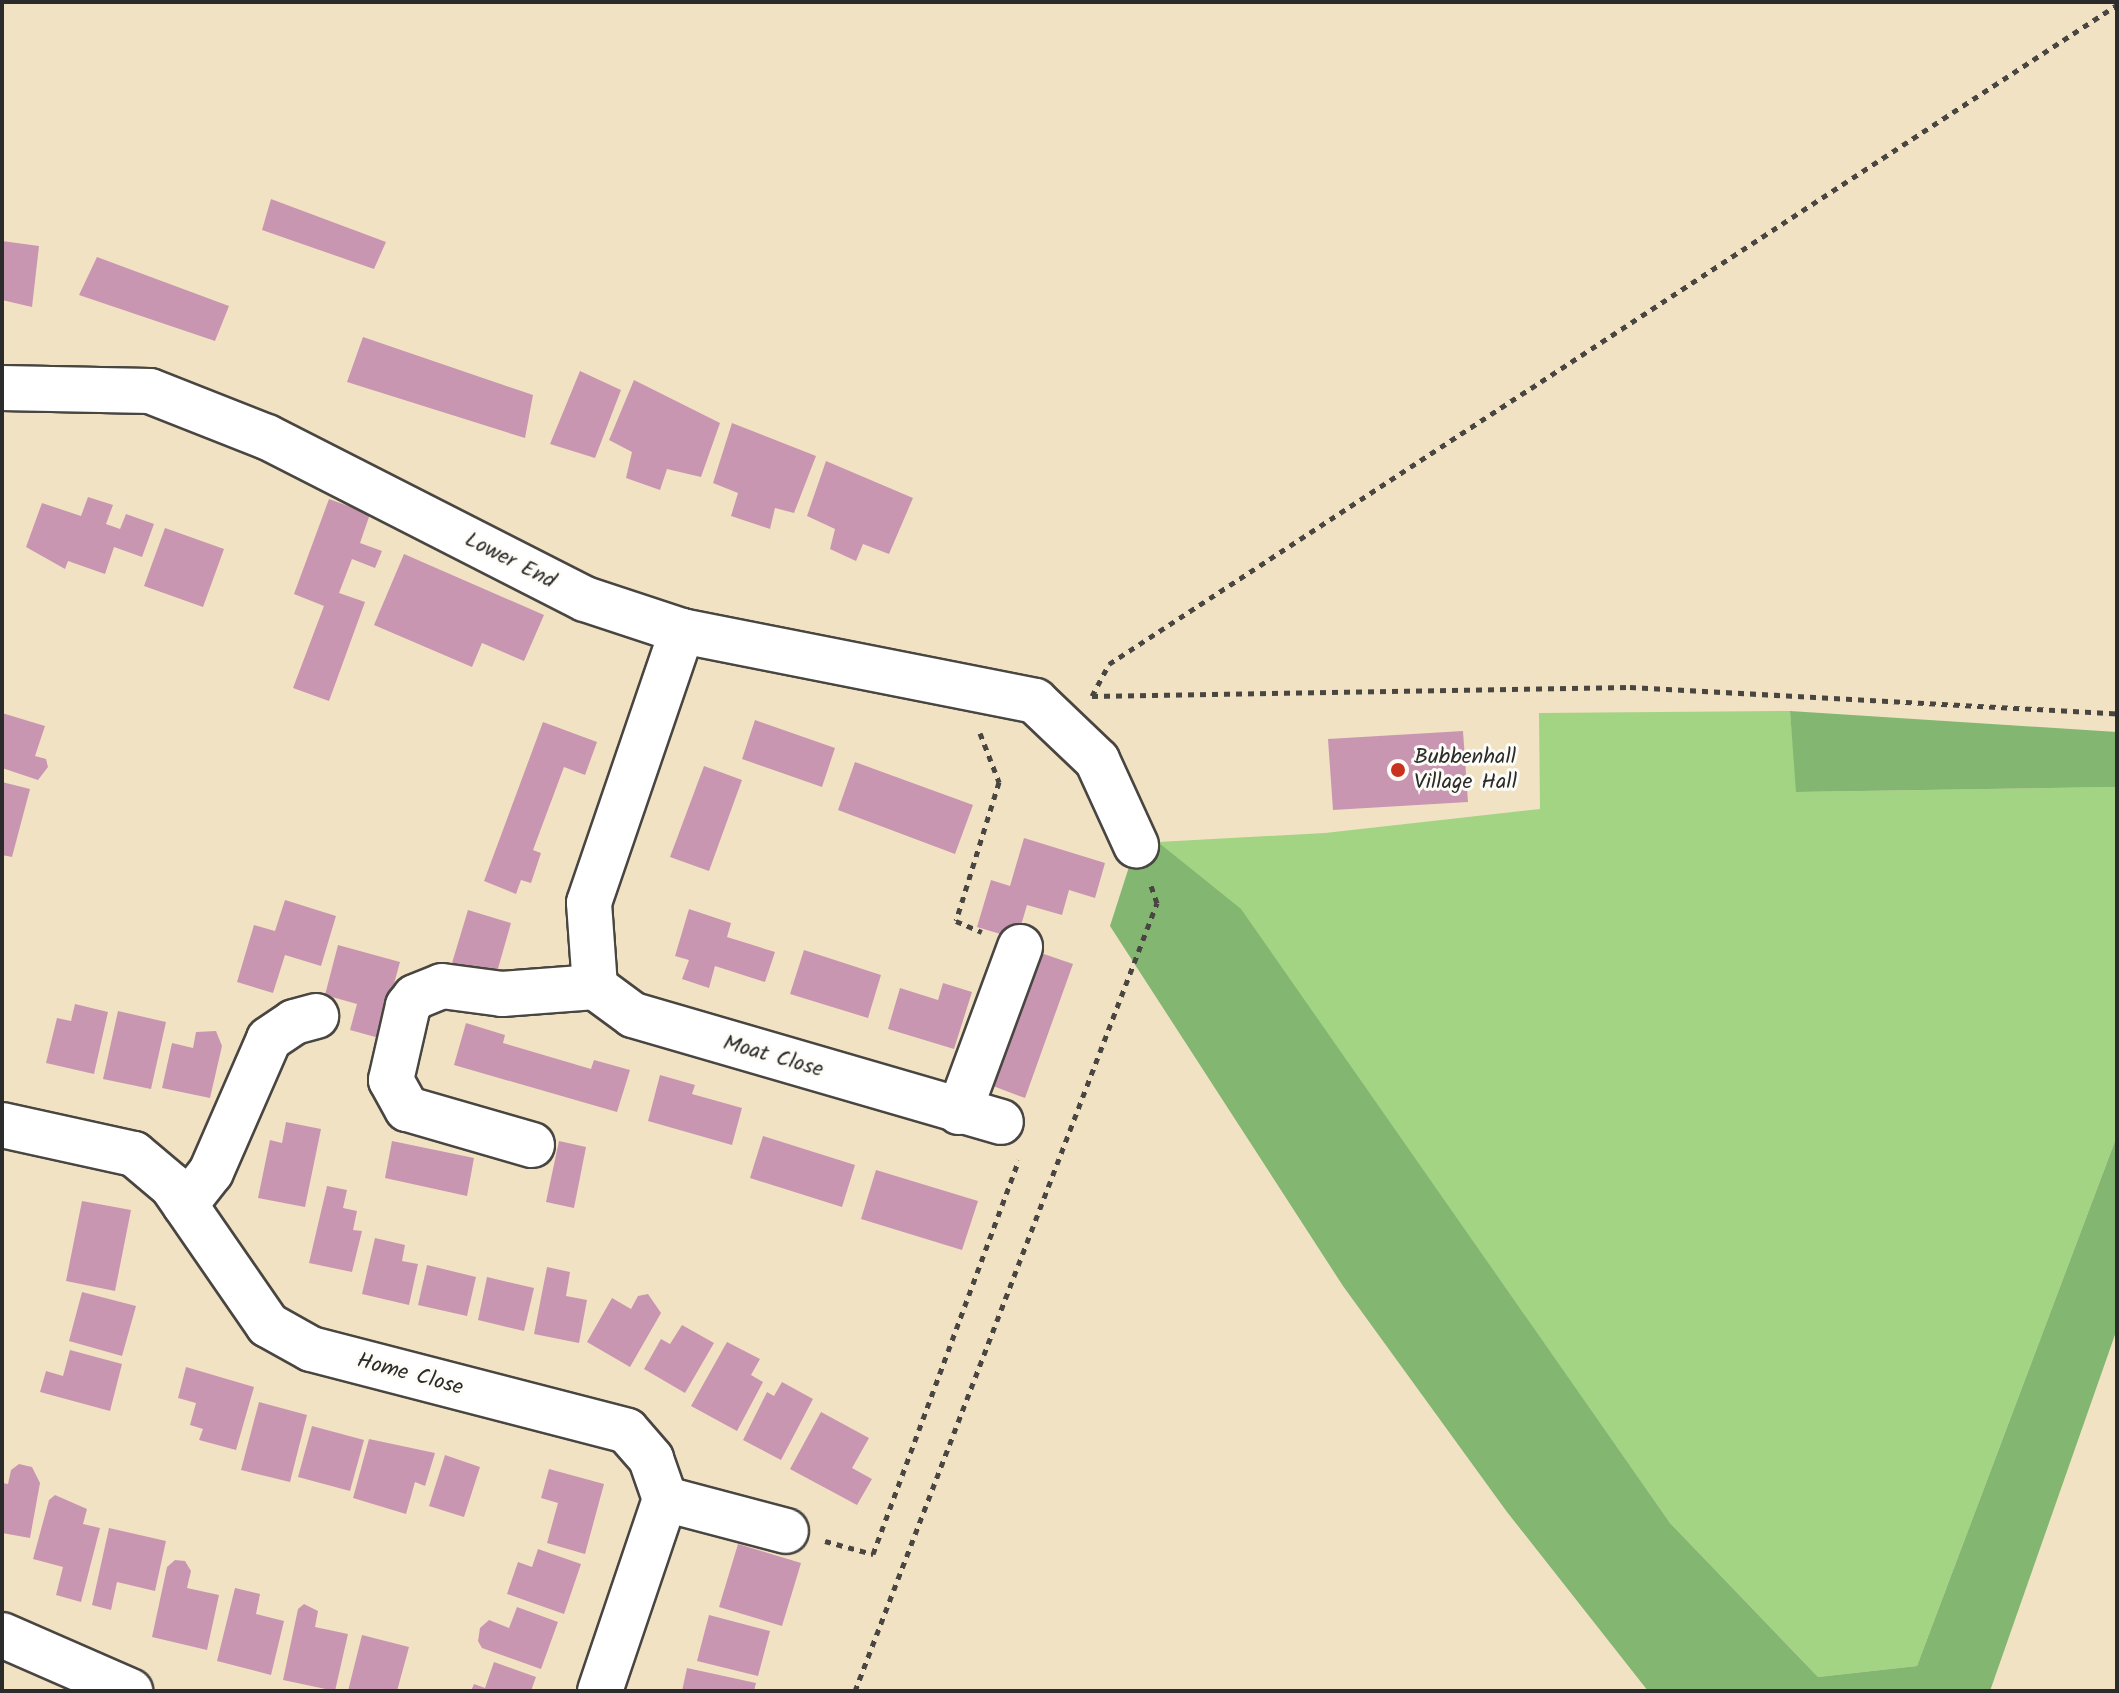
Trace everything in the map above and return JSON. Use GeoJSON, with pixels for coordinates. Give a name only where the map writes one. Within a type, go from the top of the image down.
{"type":"FeatureCollection","features":[{"type":"Feature","properties":{"kind":"street","name":"Lower End"},"geometry":{"type":"LineString","coordinates":[[2,388],[150,391],[202,408],[585,599],[682,631],[1035,701]]}},
{"type":"Feature","properties":{"kind":"street"},"geometry":{"type":"LineString","coordinates":[[532,1145],[407,1109],[391,1080],[408,1006],[415,997],[442,986],[502,994],[595,987],[589,903],[682,631]]}},
{"type":"Feature","properties":{"kind":"street"},"geometry":{"type":"LineString","coordinates":[[1035,701],[1097,760],[1136,845]]}},
{"type":"Feature","properties":{"kind":"street"},"geometry":{"type":"LineString","coordinates":[[959,1112],[1020,947]]}},
{"type":"Feature","properties":{"kind":"street","name":"Moat Close"},"geometry":{"type":"LineString","coordinates":[[595,987],[633,1015],[959,1112],[1013,1134]]}},
{"type":"Feature","properties":{"kind":"street"},"geometry":{"type":"LineString","coordinates":[[185,1205],[211,1172],[269,1039],[294,1022],[316,1016]]}},
{"type":"Feature","properties":{"kind":"street","name":"Home Close"},"geometry":{"type":"LineString","coordinates":[[2,1125],[134,1154],[185,1205],[268,1325],[311,1349],[627,1431],[651,1459],[665,1499]]}},
{"type":"Feature","properties":{"kind":"street"},"geometry":{"type":"LineString","coordinates":[[600,1691],[665,1499],[786,1531]]}},
{"type":"Feature","properties":{"kind":"street"},"geometry":{"type":"LineString","coordinates":[[2,1635],[130,1691]]}},
{"type":"Feature","properties":{"kind":"path"},"geometry":{"type":"LineString","coordinates":[[1092,696],[1109,664],[2117,5]]}},
{"type":"Feature","properties":{"kind":"path"},"geometry":{"type":"LineString","coordinates":[[1035,701],[1092,696],[1630,687],[2117,713]]}},
{"type":"Feature","properties":{"kind":"path"},"geometry":{"type":"LineString","coordinates":[[999,782],[956,921],[1020,947]]}},
{"type":"Feature","properties":{"kind":"path"},"geometry":{"type":"LineString","coordinates":[[855,1691],[1157,903],[1136,845]]}},
{"type":"Feature","properties":{"kind":"path"},"geometry":{"type":"LineString","coordinates":[[786,1531],[873,1554],[1013,1134]]}},
{"type":"Feature","properties":{"kind":"green space"},"geometry":{"type":"Polygon","coordinates":[[[1790,711],[1797,792],[2117,787],[2117,1136],[1917,1666],[1818,1677],[1670,1523],[1241,910],[1158,842],[1325,833],[1540,809],[1539,713],[1790,711]]]}},
{"type":"Feature","properties":{"kind":"green space"},"geometry":{"type":"Polygon","coordinates":[[[1790,711],[2117,732],[2117,787],[1796,792],[1790,711]]]}},
{"type":"Feature","properties":{"kind":"green space"},"geometry":{"type":"Polygon","coordinates":[[[1158,842],[1241,909],[1670,1523],[1818,1677],[1917,1666],[2117,1136],[2117,1329],[1990,1691],[1648,1691],[1507,1512],[1343,1286],[1110,926],[1136,845],[1158,842]]]}},
{"type":"Feature","properties":{"kind":"building"},"geometry":{"type":"Polygon","coordinates":[[[271,199],[386,242],[374,269],[262,230],[271,199]]]}},
{"type":"Feature","properties":{"kind":"building"},"geometry":{"type":"Polygon","coordinates":[[[2,241],[39,246],[32,307],[2,300],[2,241]]]}},
{"type":"Feature","properties":{"kind":"building"},"geometry":{"type":"Polygon","coordinates":[[[97,257],[229,306],[215,341],[79,295],[97,257]]]}},
{"type":"Feature","properties":{"kind":"building"},"geometry":{"type":"Polygon","coordinates":[[[363,337],[533,395],[525,438],[347,382],[363,337]]]}},
{"type":"Feature","properties":{"kind":"building"},"geometry":{"type":"Polygon","coordinates":[[[580,371],[621,390],[595,458],[550,444],[580,371]]]}},
{"type":"Feature","properties":{"kind":"building"},"geometry":{"type":"Polygon","coordinates":[[[634,380],[720,423],[701,477],[667,469],[660,490],[626,478],[632,452],[609,440],[634,380]]]}},
{"type":"Feature","properties":{"kind":"building"},"geometry":{"type":"Polygon","coordinates":[[[732,423],[816,456],[794,513],[775,508],[770,529],[731,516],[738,493],[713,483],[732,423]]]}},
{"type":"Feature","properties":{"kind":"building"},"geometry":{"type":"Polygon","coordinates":[[[826,461],[913,498],[889,554],[863,544],[856,561],[830,549],[835,529],[807,516],[826,461]]]}},
{"type":"Feature","properties":{"kind":"building"},"geometry":{"type":"Polygon","coordinates":[[[88,497],[113,505],[106,524],[120,529],[126,514],[154,524],[142,557],[114,547],[105,574],[68,561],[65,569],[26,547],[42,503],[81,516],[88,497]]]}},
{"type":"Feature","properties":{"kind":"building"},"geometry":{"type":"Polygon","coordinates":[[[329,499],[370,514],[360,543],[382,551],[375,568],[352,559],[339,593],[365,602],[329,701],[293,688],[324,606],[294,594],[329,499]]]}},
{"type":"Feature","properties":{"kind":"building"},"geometry":{"type":"Polygon","coordinates":[[[165,528],[224,549],[203,607],[144,586],[165,528]]]}},
{"type":"Feature","properties":{"kind":"building"},"geometry":{"type":"Polygon","coordinates":[[[404,554],[544,615],[524,661],[482,643],[472,667],[374,625],[404,554]]]}},
{"type":"Feature","properties":{"kind":"building"},"geometry":{"type":"Polygon","coordinates":[[[2,713],[45,726],[35,756],[46,759],[48,767],[38,780],[2,768],[2,713]]]}},
{"type":"Feature","properties":{"kind":"building"},"geometry":{"type":"Polygon","coordinates":[[[755,720],[835,748],[822,787],[742,759],[755,720]]]}},
{"type":"Feature","properties":{"kind":"building"},"geometry":{"type":"Polygon","coordinates":[[[543,722],[597,742],[585,775],[564,767],[533,850],[541,853],[531,883],[521,880],[516,894],[484,881],[543,722]]]}},
{"type":"Feature","properties":{"kind":"building","name":"Bubbenhall Village Hall"},"geometry":{"type":"Polygon","coordinates":[[[1463,731],[1468,802],[1333,810],[1328,739],[1463,731]]]}},
{"type":"Feature","properties":{"kind":"building"},"geometry":{"type":"Polygon","coordinates":[[[855,762],[973,805],[955,854],[838,810],[855,762]]]}},
{"type":"Feature","properties":{"kind":"building"},"geometry":{"type":"Polygon","coordinates":[[[704,766],[742,780],[709,871],[670,857],[704,766]]]}},
{"type":"Feature","properties":{"kind":"building"},"geometry":{"type":"Polygon","coordinates":[[[2,782],[30,789],[12,857],[2,855],[2,782]]]}},
{"type":"Feature","properties":{"kind":"building"},"geometry":{"type":"Polygon","coordinates":[[[1024,838],[1105,863],[1095,898],[1069,890],[1062,915],[1027,905],[1017,939],[977,927],[991,880],[1010,886],[1024,838]]]}},
{"type":"Feature","properties":{"kind":"building"},"geometry":{"type":"Polygon","coordinates":[[[285,900],[336,916],[321,966],[285,955],[273,993],[237,982],[254,925],[275,931],[285,900]]]}},
{"type":"Feature","properties":{"kind":"building"},"geometry":{"type":"Polygon","coordinates":[[[689,909],[731,923],[727,937],[775,952],[765,982],[715,966],[709,988],[682,979],[689,960],[675,956],[689,909]]]}},
{"type":"Feature","properties":{"kind":"building"},"geometry":{"type":"Polygon","coordinates":[[[468,910],[511,923],[493,986],[449,973],[468,910]]]}},
{"type":"Feature","properties":{"kind":"building"},"geometry":{"type":"Polygon","coordinates":[[[338,945],[400,962],[379,1038],[350,1030],[357,1004],[325,995],[338,945]]]}},
{"type":"Feature","properties":{"kind":"building"},"geometry":{"type":"Polygon","coordinates":[[[804,950],[881,975],[868,1018],[790,994],[804,950]]]}},
{"type":"Feature","properties":{"kind":"building"},"geometry":{"type":"Polygon","coordinates":[[[1041,953],[1073,964],[1025,1098],[993,1086],[1041,953]]]}},
{"type":"Feature","properties":{"kind":"building"},"geometry":{"type":"Polygon","coordinates":[[[943,983],[972,992],[954,1049],[888,1029],[900,988],[938,1000],[943,983]]]}},
{"type":"Feature","properties":{"kind":"building"},"geometry":{"type":"Polygon","coordinates":[[[75,1004],[108,1012],[94,1074],[46,1063],[57,1018],[71,1021],[75,1004]]]}},
{"type":"Feature","properties":{"kind":"building"},"geometry":{"type":"Polygon","coordinates":[[[118,1011],[166,1022],[151,1089],[103,1079],[118,1011]]]}},
{"type":"Feature","properties":{"kind":"building"},"geometry":{"type":"Polygon","coordinates":[[[466,1023],[505,1035],[503,1043],[591,1069],[594,1060],[630,1070],[617,1112],[454,1065],[466,1023]]]}},
{"type":"Feature","properties":{"kind":"building"},"geometry":{"type":"Polygon","coordinates":[[[216,1031],[222,1046],[210,1098],[162,1088],[172,1043],[193,1048],[196,1032],[216,1031]]]}},
{"type":"Feature","properties":{"kind":"building"},"geometry":{"type":"Polygon","coordinates":[[[660,1075],[695,1085],[692,1094],[742,1108],[732,1145],[648,1121],[660,1075]]]}},
{"type":"Feature","properties":{"kind":"building"},"geometry":{"type":"Polygon","coordinates":[[[286,1122],[321,1129],[305,1207],[258,1198],[270,1140],[282,1143],[286,1122]]]}},
{"type":"Feature","properties":{"kind":"building"},"geometry":{"type":"Polygon","coordinates":[[[763,1136],[855,1165],[842,1207],[750,1178],[763,1136]]]}},
{"type":"Feature","properties":{"kind":"building"},"geometry":{"type":"Polygon","coordinates":[[[392,1141],[474,1158],[467,1196],[385,1178],[392,1141]]]}},
{"type":"Feature","properties":{"kind":"building"},"geometry":{"type":"Polygon","coordinates":[[[559,1141],[586,1147],[574,1208],[546,1202],[559,1141]]]}},
{"type":"Feature","properties":{"kind":"building"},"geometry":{"type":"Polygon","coordinates":[[[876,1170],[978,1201],[962,1250],[861,1219],[876,1170]]]}},
{"type":"Feature","properties":{"kind":"building"},"geometry":{"type":"Polygon","coordinates":[[[327,1186],[347,1190],[343,1208],[357,1211],[353,1230],[362,1231],[352,1272],[309,1263],[327,1186]]]}},
{"type":"Feature","properties":{"kind":"building"},"geometry":{"type":"Polygon","coordinates":[[[82,1201],[131,1210],[115,1291],[66,1281],[82,1201]]]}},
{"type":"Feature","properties":{"kind":"building"},"geometry":{"type":"Polygon","coordinates":[[[375,1238],[405,1245],[402,1261],[418,1264],[409,1305],[362,1294],[375,1238]]]}},
{"type":"Feature","properties":{"kind":"building"},"geometry":{"type":"Polygon","coordinates":[[[427,1265],[476,1277],[467,1316],[418,1305],[427,1265]]]}},
{"type":"Feature","properties":{"kind":"building"},"geometry":{"type":"Polygon","coordinates":[[[547,1267],[570,1272],[566,1296],[587,1300],[579,1343],[534,1334],[547,1267]]]}},
{"type":"Feature","properties":{"kind":"building"},"geometry":{"type":"Polygon","coordinates":[[[487,1277],[534,1288],[524,1331],[478,1320],[487,1277]]]}},
{"type":"Feature","properties":{"kind":"building"},"geometry":{"type":"Polygon","coordinates":[[[82,1292],[136,1306],[122,1356],[69,1341],[82,1292]]]}},
{"type":"Feature","properties":{"kind":"building"},"geometry":{"type":"Polygon","coordinates":[[[648,1294],[661,1313],[630,1367],[587,1342],[612,1298],[631,1309],[638,1296],[648,1294]]]}},
{"type":"Feature","properties":{"kind":"building"},"geometry":{"type":"Polygon","coordinates":[[[682,1325],[714,1343],[685,1393],[644,1369],[661,1339],[670,1344],[682,1325]]]}},
{"type":"Feature","properties":{"kind":"building"},"geometry":{"type":"Polygon","coordinates":[[[727,1342],[760,1359],[751,1375],[763,1382],[737,1431],[691,1406],[727,1342]]]}},
{"type":"Feature","properties":{"kind":"building"},"geometry":{"type":"Polygon","coordinates":[[[70,1350],[122,1364],[110,1411],[40,1392],[46,1371],[63,1376],[70,1350]]]}},
{"type":"Feature","properties":{"kind":"building"},"geometry":{"type":"Polygon","coordinates":[[[186,1367],[254,1387],[236,1450],[199,1440],[203,1429],[190,1425],[196,1403],[178,1398],[186,1367]]]}},
{"type":"Feature","properties":{"kind":"building"},"geometry":{"type":"Polygon","coordinates":[[[782,1382],[813,1399],[781,1460],[743,1440],[767,1392],[774,1396],[782,1382]]]}},
{"type":"Feature","properties":{"kind":"building"},"geometry":{"type":"Polygon","coordinates":[[[259,1402],[307,1415],[290,1482],[241,1470],[259,1402]]]}},
{"type":"Feature","properties":{"kind":"building"},"geometry":{"type":"Polygon","coordinates":[[[821,1412],[869,1438],[852,1468],[872,1479],[857,1505],[790,1469],[821,1412]]]}},
{"type":"Feature","properties":{"kind":"building"},"geometry":{"type":"Polygon","coordinates":[[[312,1426],[364,1440],[350,1491],[298,1477],[312,1426]]]}},
{"type":"Feature","properties":{"kind":"building"},"geometry":{"type":"Polygon","coordinates":[[[369,1439],[435,1453],[425,1486],[415,1482],[406,1514],[353,1498],[369,1439]]]}},
{"type":"Feature","properties":{"kind":"building"},"geometry":{"type":"Polygon","coordinates":[[[445,1455],[480,1467],[464,1517],[429,1506],[445,1455]]]}},
{"type":"Feature","properties":{"kind":"building"},"geometry":{"type":"Polygon","coordinates":[[[19,1464],[32,1467],[40,1483],[30,1538],[2,1533],[2,1483],[8,1484],[11,1470],[19,1464]]]}},
{"type":"Feature","properties":{"kind":"building"},"geometry":{"type":"Polygon","coordinates":[[[549,1469],[604,1484],[585,1554],[547,1543],[558,1503],[541,1498],[549,1469]]]}},
{"type":"Feature","properties":{"kind":"building"},"geometry":{"type":"Polygon","coordinates":[[[55,1495],[87,1509],[83,1524],[100,1528],[81,1602],[56,1595],[63,1567],[33,1559],[49,1500],[55,1495]]]}},
{"type":"Feature","properties":{"kind":"building"},"geometry":{"type":"Polygon","coordinates":[[[109,1528],[166,1541],[155,1591],[117,1582],[111,1610],[92,1605],[109,1528]]]}},
{"type":"Feature","properties":{"kind":"building"},"geometry":{"type":"Polygon","coordinates":[[[738,1544],[801,1563],[782,1626],[719,1607],[738,1544]]]}},
{"type":"Feature","properties":{"kind":"building"},"geometry":{"type":"Polygon","coordinates":[[[538,1549],[581,1564],[564,1614],[507,1594],[518,1562],[532,1567],[538,1549]]]}},
{"type":"Feature","properties":{"kind":"building"},"geometry":{"type":"Polygon","coordinates":[[[175,1560],[185,1561],[191,1571],[187,1588],[219,1595],[207,1650],[152,1637],[167,1567],[175,1560]]]}},
{"type":"Feature","properties":{"kind":"building"},"geometry":{"type":"Polygon","coordinates":[[[235,1588],[260,1594],[256,1614],[284,1621],[271,1675],[217,1661],[235,1588]]]}},
{"type":"Feature","properties":{"kind":"building"},"geometry":{"type":"Polygon","coordinates":[[[304,1604],[318,1611],[315,1627],[348,1634],[335,1691],[283,1680],[298,1609],[304,1604]]]}},
{"type":"Feature","properties":{"kind":"building"},"geometry":{"type":"Polygon","coordinates":[[[517,1607],[558,1622],[541,1669],[482,1648],[478,1641],[480,1628],[489,1620],[509,1628],[517,1607]]]}},
{"type":"Feature","properties":{"kind":"building"},"geometry":{"type":"Polygon","coordinates":[[[709,1615],[770,1631],[758,1676],[697,1661],[709,1615]]]}},
{"type":"Feature","properties":{"kind":"building"},"geometry":{"type":"Polygon","coordinates":[[[362,1635],[409,1647],[397,1691],[348,1691],[362,1635]]]}},
{"type":"Feature","properties":{"kind":"building"},"geometry":{"type":"Polygon","coordinates":[[[494,1662],[536,1677],[531,1691],[471,1691],[474,1684],[485,1688],[494,1662]]]}},
{"type":"Feature","properties":{"kind":"building"},"geometry":{"type":"Polygon","coordinates":[[[687,1668],[756,1683],[754,1691],[682,1691],[687,1668]]]}},
{"type":"Feature","properties":{"kind":"place","name":"Bubbenhall Village Hall"},"geometry":{"type":"Point","coordinates":[1398,770]}}]}
